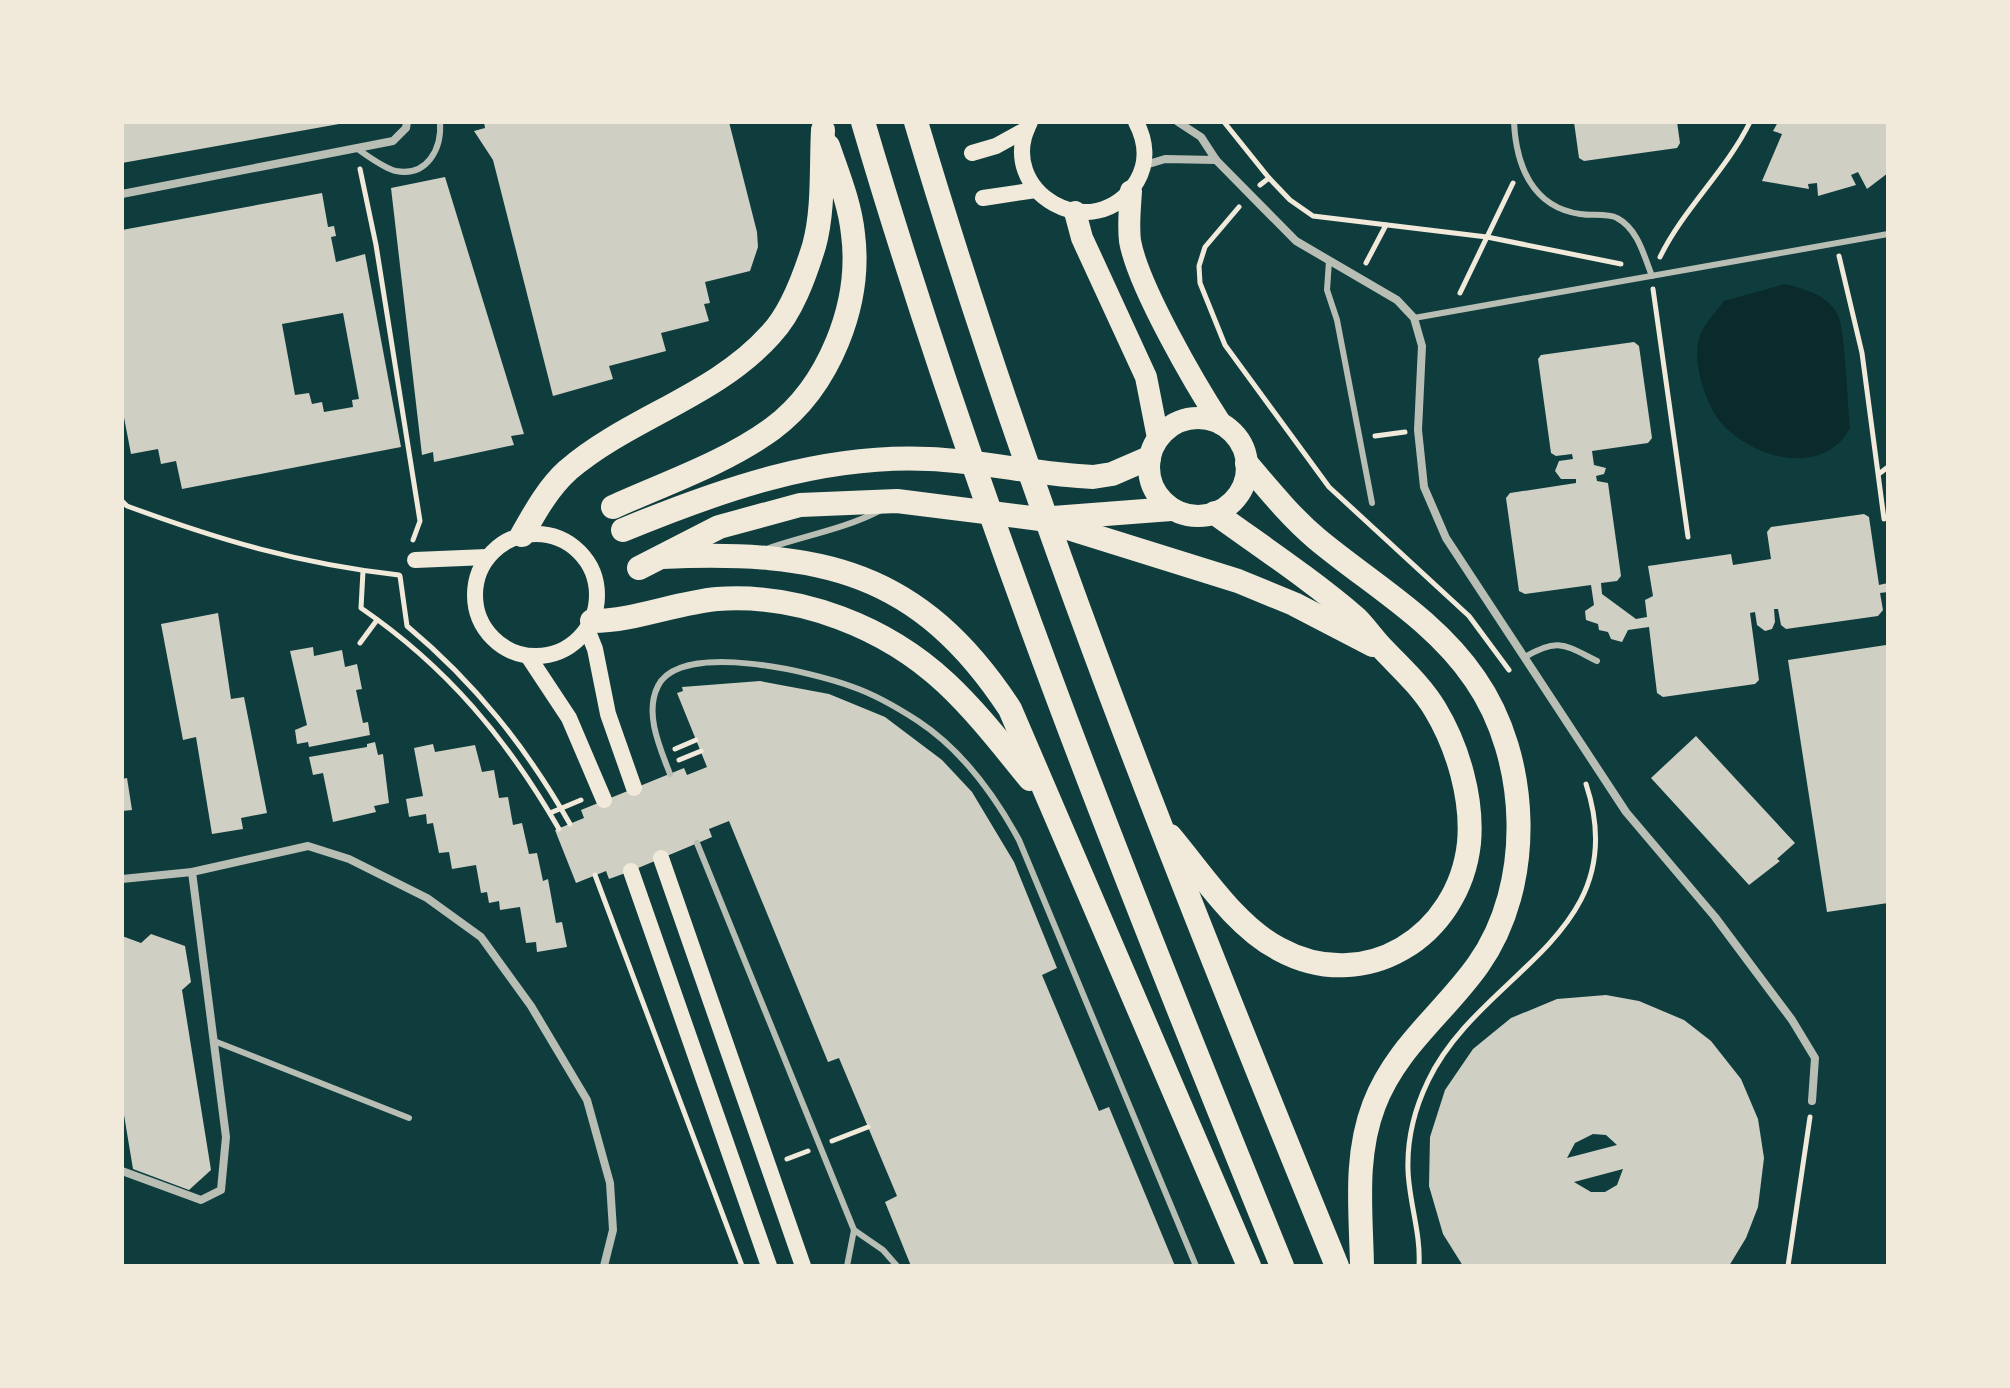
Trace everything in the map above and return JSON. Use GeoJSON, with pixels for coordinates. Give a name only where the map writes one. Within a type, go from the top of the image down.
{"type":"FeatureCollection","features":[{"type":"Feature","properties":{"kind":"highway"},"geometry":{"type":"LineString","coordinates":[[863,122],[945,379],[1109,841],[1282,1266]]}},
{"type":"Feature","properties":{"kind":"highway"},"geometry":{"type":"LineString","coordinates":[[916,122],[1004,391],[1158,823],[1333,1255]]}},
{"type":"Feature","properties":{"kind":"highway"},"geometry":{"type":"LineString","coordinates":[[613,507],[727,456],[773,429],[813,386],[834,351],[853,288],[854,235],[822,126]]}},
{"type":"Feature","properties":{"kind":"highway"},"geometry":{"type":"LineString","coordinates":[[522,535],[537,508],[567,471],[603,445],[724,374],[774,332],[791,304],[814,246],[820,202],[822,126]]}},
{"type":"Feature","properties":{"kind":"highway"},"geometry":{"type":"LineString","coordinates":[[1131,191],[1130,241],[1136,262],[1221,424]]}},
{"type":"Feature","properties":{"kind":"highway"},"geometry":{"type":"LineString","coordinates":[[1075,212],[1082,238],[1146,377],[1154,448],[1153,487],[1171,509]]}},
{"type":"Feature","properties":{"kind":"highway"},"geometry":{"type":"LineString","coordinates":[[623,530],[718,493],[844,463],[931,459],[1093,477],[1112,474],[1154,448],[1176,423],[1187,419],[1211,419],[1234,434],[1247,464],[1316,538],[1407,608],[1456,653],[1491,706],[1513,772],[1517,840],[1510,898],[1489,948],[1422,1027],[1386,1078],[1374,1106],[1361,1154],[1362,1266]]}},
{"type":"Feature","properties":{"kind":"highway"},"geometry":{"type":"LineString","coordinates":[[1040,519],[1171,509],[1200,516],[1215,513],[1239,494],[1247,464]]}},
{"type":"Feature","properties":{"kind":"highway"},"geometry":{"type":"LineString","coordinates":[[639,568],[719,527],[765,512],[845,501],[897,501],[1040,519],[1238,581],[1294,604],[1385,652]]}},
{"type":"Feature","properties":{"kind":"highway"},"geometry":{"type":"LineString","coordinates":[[1158,823],[1254,931],[1286,953],[1320,964],[1371,965],[1419,939],[1439,920],[1460,882],[1469,841],[1468,814],[1458,761],[1447,732],[1420,687],[1358,620],[1215,513]]}},
{"type":"Feature","properties":{"kind":"highway"},"geometry":{"type":"LineString","coordinates":[[662,557],[751,555],[806,561],[863,579],[907,600],[950,633],[988,675],[1010,709],[1045,798],[1249,1266]]}},
{"type":"Feature","properties":{"kind":"highway"},"geometry":{"type":"LineString","coordinates":[[589,625],[719,599],[788,603],[848,621],[902,650],[946,682],[1045,798]]}},
{"type":"Feature","properties":{"kind":"main road"},"geometry":{"type":"LineString","coordinates":[[1028,126],[1024,161],[1036,190],[1053,205],[1075,212],[1105,208],[1131,191],[1142,166],[1142,134],[1136,122]]}},
{"type":"Feature","properties":{"kind":"main road"},"geometry":{"type":"LineString","coordinates":[[972,153],[996,146],[1028,126]]}},
{"type":"Feature","properties":{"kind":"main road"},"geometry":{"type":"LineString","coordinates":[[983,198],[1036,190]]}},
{"type":"Feature","properties":{"kind":"main road"},"geometry":{"type":"LineString","coordinates":[[589,625],[562,651],[528,656],[500,645],[481,622],[475,589],[487,557],[497,547],[522,535],[542,533],[561,538],[577,549],[589,564],[596,583],[589,625],[608,714],[634,788]]}},
{"type":"Feature","properties":{"kind":"main road"},"geometry":{"type":"LineString","coordinates":[[410,556],[487,557]]}},
{"type":"Feature","properties":{"kind":"main road"},"geometry":{"type":"LineString","coordinates":[[528,656],[569,718],[604,800]]}},
{"type":"Feature","properties":{"kind":"main road"},"geometry":{"type":"LineString","coordinates":[[661,858],[803,1266]]}},
{"type":"Feature","properties":{"kind":"main road"},"geometry":{"type":"LineString","coordinates":[[631,871],[769,1266]]}},
{"type":"Feature","properties":{"kind":"street"},"geometry":{"type":"LineString","coordinates":[[1178,122],[1201,137],[1216,160],[1296,241],[1397,300],[1414,318],[1422,346],[1418,430],[1424,487],[1446,538],[1626,812],[1715,917],[1792,1020],[1815,1058],[1812,1101]]}},
{"type":"Feature","properties":{"kind":"street"},"geometry":{"type":"LineString","coordinates":[[122,194],[393,141],[407,125]]}},
{"type":"Feature","properties":{"kind":"street"},"geometry":{"type":"LineString","coordinates":[[1142,166],[1165,159],[1216,160]]}},
{"type":"Feature","properties":{"kind":"street"},"geometry":{"type":"LineString","coordinates":[[122,879],[192,872],[308,846],[349,859],[427,898],[481,937],[531,1006],[587,1100],[610,1183],[613,1230],[604,1266]]}},
{"type":"Feature","properties":{"kind":"street"},"geometry":{"type":"LineString","coordinates":[[122,1171],[201,1200],[221,1190],[226,1137],[192,872]]}},
{"type":"Feature","properties":{"kind":"lane"},"geometry":{"type":"LineString","coordinates":[[356,148],[394,171],[417,170],[429,162],[442,140],[440,122]]}},
{"type":"Feature","properties":{"kind":"lane"},"geometry":{"type":"LineString","coordinates":[[1514,122],[1524,173],[1532,188],[1551,203],[1575,214],[1616,217],[1636,236],[1652,276]]}},
{"type":"Feature","properties":{"kind":"lane"},"geometry":{"type":"LineString","coordinates":[[1414,318],[1888,234]]}},
{"type":"Feature","properties":{"kind":"lane"},"geometry":{"type":"LineString","coordinates":[[1329,261],[1327,290],[1337,320],[1372,503]]}},
{"type":"Feature","properties":{"kind":"lane"},"geometry":{"type":"LineString","coordinates":[[751,555],[806,535],[846,528],[897,501]]}},
{"type":"Feature","properties":{"kind":"lane"},"geometry":{"type":"LineString","coordinates":[[1525,657],[1544,646],[1562,643],[1597,661]]}},
{"type":"Feature","properties":{"kind":"lane"},"geometry":{"type":"LineString","coordinates":[[670,774],[655,732],[654,696],[664,677],[692,663],[781,668],[830,679],[887,702],[949,746],[990,792],[1019,840],[1196,1266]]}},
{"type":"Feature","properties":{"kind":"lane"},"geometry":{"type":"LineString","coordinates":[[697,843],[854,1230],[847,1266]]}},
{"type":"Feature","properties":{"kind":"lane"},"geometry":{"type":"LineString","coordinates":[[214,1041],[409,1118]]}},
{"type":"Feature","properties":{"kind":"lane"},"geometry":{"type":"LineString","coordinates":[[854,1230],[883,1250],[897,1266]]}},
{"type":"Feature","properties":{"kind":"path"},"geometry":{"type":"LineString","coordinates":[[1224,122],[1269,178],[1290,200],[1313,216],[1487,237],[1609,260],[1652,276]]}},
{"type":"Feature","properties":{"kind":"path"},"geometry":{"type":"LineString","coordinates":[[1688,537],[1652,276],[1673,232],[1735,153],[1750,122]]}},
{"type":"Feature","properties":{"kind":"path"},"geometry":{"type":"LineString","coordinates":[[356,148],[376,245],[420,521],[410,556],[400,575],[407,626],[463,676],[509,729],[570,824]]}},
{"type":"Feature","properties":{"kind":"path"},"geometry":{"type":"LineString","coordinates":[[1457,310],[1459,294],[1514,181],[1524,173]]}},
{"type":"Feature","properties":{"kind":"path"},"geometry":{"type":"LineString","coordinates":[[1250,194],[1269,178]]}},
{"type":"Feature","properties":{"kind":"path"},"geometry":{"type":"LineString","coordinates":[[1837,243],[1862,353],[1884,519]]}},
{"type":"Feature","properties":{"kind":"path"},"geometry":{"type":"LineString","coordinates":[[1360,439],[1418,430]]}},
{"type":"Feature","properties":{"kind":"path"},"geometry":{"type":"LineString","coordinates":[[1880,473],[1888,467]]}},
{"type":"Feature","properties":{"kind":"path"},"geometry":{"type":"LineString","coordinates":[[122,501],[127,506],[218,540],[330,567],[400,575]]}},
{"type":"Feature","properties":{"kind":"path"},"geometry":{"type":"LineString","coordinates":[[363,571],[361,608],[409,642],[481,713],[521,764],[553,812],[559,829]]}},
{"type":"Feature","properties":{"kind":"path"},"geometry":{"type":"LineString","coordinates":[[360,643],[377,620]]}},
{"type":"Feature","properties":{"kind":"path"},"geometry":{"type":"LineString","coordinates":[[595,875],[742,1266]]}},
{"type":"Feature","properties":{"kind":"path"},"geometry":{"type":"LineString","coordinates":[[1788,1266],[1799,1212],[1812,1101]]}},
{"type":"Feature","properties":{"kind":"water"},"geometry":{"type":"Polygon","coordinates":[[[1785,284],[1815,294],[1834,308],[1840,323],[1844,351],[1850,428],[1838,444],[1822,454],[1805,458],[1767,453],[1732,433],[1719,420],[1709,403],[1698,362],[1698,343],[1702,332],[1724,301],[1785,284]]]}},
{"type":"Feature","properties":{"kind":"building"},"geometry":{"type":"Polygon","coordinates":[[[122,122],[339,122],[339,124],[122,163],[122,122]]]}},
{"type":"Feature","properties":{"kind":"building"},"geometry":{"type":"Polygon","coordinates":[[[484,122],[729,122],[757,232],[758,247],[750,271],[705,282],[710,303],[704,304],[709,321],[661,333],[666,351],[609,366],[613,379],[553,396],[493,160],[474,131],[485,128],[484,122]]]}},
{"type":"Feature","properties":{"kind":"building"},"geometry":{"type":"Polygon","coordinates":[[[1574,122],[1677,122],[1680,143],[1677,148],[1584,161],[1579,158],[1574,122]]]}},
{"type":"Feature","properties":{"kind":"building"},"geometry":{"type":"Polygon","coordinates":[[[1778,122],[1888,122],[1888,173],[1867,189],[1858,172],[1851,175],[1856,185],[1818,196],[1817,183],[1808,184],[1809,189],[1762,181],[1782,134],[1773,131],[1778,122]]]}},
{"type":"Feature","properties":{"kind":"building"},"geometry":{"type":"Polygon","coordinates":[[[445,177],[524,434],[511,436],[514,445],[434,462],[433,452],[422,455],[391,188],[445,177]]]}},
{"type":"Feature","properties":{"kind":"building"},"geometry":{"type":"Polygon","coordinates":[[[322,193],[328,227],[334,226],[336,236],[331,237],[336,262],[365,254],[401,447],[182,489],[176,461],[161,464],[158,449],[131,454],[122,407],[122,230],[322,193]],[[343,313],[282,324],[295,395],[309,393],[312,404],[322,402],[324,412],[353,407],[352,400],[359,399],[343,313]]]}},
{"type":"Feature","properties":{"kind":"building"},"geometry":{"type":"Polygon","coordinates":[[[1634,342],[1639,346],[1652,438],[1648,443],[1592,451],[1594,465],[1606,468],[1604,474],[1596,476],[1597,481],[1608,483],[1621,576],[1617,581],[1601,583],[1602,594],[1636,619],[1647,617],[1645,600],[1653,596],[1648,566],[1731,554],[1733,565],[1771,559],[1767,532],[1771,527],[1864,514],[1869,517],[1879,585],[1888,583],[1888,592],[1880,593],[1883,610],[1878,616],[1786,629],[1781,625],[1778,609],[1774,609],[1775,622],[1772,629],[1765,631],[1757,625],[1755,612],[1750,613],[1759,680],[1755,684],[1663,697],[1657,693],[1649,627],[1628,630],[1622,642],[1611,639],[1608,632],[1599,630],[1598,624],[1586,620],[1585,611],[1594,605],[1591,585],[1525,594],[1519,591],[1506,498],[1510,493],[1576,483],[1576,479],[1561,479],[1555,471],[1559,461],[1573,459],[1572,454],[1556,456],[1551,453],[1538,359],[1541,355],[1634,342]]]}},
{"type":"Feature","properties":{"kind":"building"},"geometry":{"type":"Polygon","coordinates":[[[218,613],[231,699],[244,697],[267,813],[241,818],[243,829],[212,834],[196,737],[183,740],[161,624],[218,613]]]}},
{"type":"Feature","properties":{"kind":"building"},"geometry":{"type":"Polygon","coordinates":[[[1886,645],[1888,903],[1827,912],[1788,660],[1886,645]]]}},
{"type":"Feature","properties":{"kind":"building"},"geometry":{"type":"Polygon","coordinates":[[[313,647],[314,656],[342,650],[345,667],[357,664],[362,689],[356,690],[363,723],[368,722],[370,735],[309,747],[308,742],[297,744],[295,730],[307,725],[290,651],[313,647]]]}},
{"type":"Feature","properties":{"kind":"building"},"geometry":{"type":"Polygon","coordinates":[[[760,681],[829,694],[885,717],[942,760],[972,792],[1014,862],[1057,968],[1042,975],[1099,1111],[1109,1107],[1175,1266],[911,1266],[885,1202],[897,1196],[839,1058],[828,1062],[729,821],[709,829],[712,837],[631,871],[609,879],[606,871],[576,883],[555,830],[584,818],[581,810],[684,768],[687,775],[707,767],[677,693],[683,691],[682,687],[760,681]]]}},
{"type":"Feature","properties":{"kind":"building"},"geometry":{"type":"Polygon","coordinates":[[[1696,736],[1795,843],[1777,859],[1780,861],[1749,885],[1651,778],[1696,736]]]}},
{"type":"Feature","properties":{"kind":"building"},"geometry":{"type":"Polygon","coordinates":[[[375,742],[378,755],[383,754],[389,803],[374,806],[376,812],[333,822],[323,773],[313,775],[309,757],[367,747],[367,744],[375,742]]]}},
{"type":"Feature","properties":{"kind":"building"},"geometry":{"type":"Polygon","coordinates":[[[433,744],[435,752],[475,745],[482,772],[494,770],[499,798],[508,797],[513,825],[522,823],[529,854],[537,853],[543,881],[548,879],[556,923],[562,922],[567,947],[537,952],[536,942],[526,943],[520,907],[500,910],[499,901],[489,903],[487,892],[481,893],[476,865],[452,869],[449,852],[439,853],[433,823],[427,824],[426,814],[409,817],[406,799],[423,796],[414,748],[433,744]]]}},
{"type":"Feature","properties":{"kind":"building"},"geometry":{"type":"Polygon","coordinates":[[[127,778],[132,810],[122,811],[122,779],[127,778]]]}},
{"type":"Feature","properties":{"kind":"building"},"geometry":{"type":"Polygon","coordinates":[[[151,934],[185,946],[191,982],[182,990],[211,1170],[189,1190],[133,1169],[122,1103],[122,936],[141,943],[151,934]]]}},
{"type":"Feature","properties":{"kind":"building"},"geometry":{"type":"Polygon","coordinates":[[[1606,995],[1639,1001],[1684,1020],[1711,1041],[1741,1079],[1758,1119],[1764,1158],[1758,1207],[1746,1238],[1729,1266],[1463,1266],[1443,1234],[1429,1186],[1430,1137],[1445,1090],[1473,1049],[1511,1018],[1557,999],[1606,995]],[[1593,1134],[1575,1143],[1567,1158],[1617,1145],[1606,1135],[1593,1134]],[[1623,1169],[1574,1182],[1591,1192],[1605,1192],[1617,1185],[1623,1169]]]}}]}
